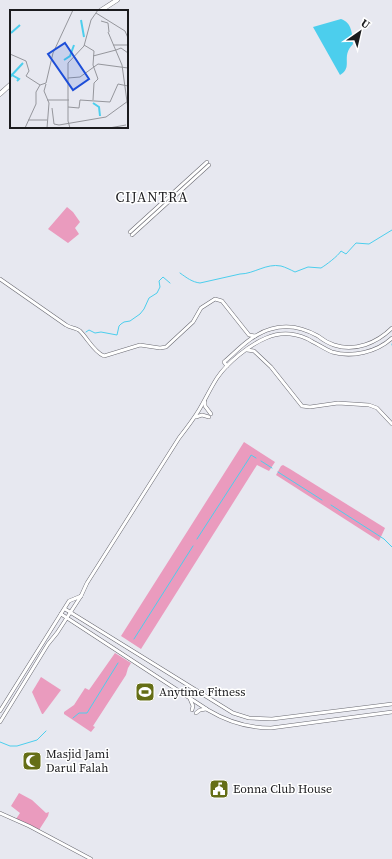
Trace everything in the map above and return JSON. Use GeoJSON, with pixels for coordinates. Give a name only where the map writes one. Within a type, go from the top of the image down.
{"type":"FeatureCollection","features":[{"type":"Feature","properties":{"kind":"main road"},"geometry":{"type":"LineString","coordinates":[[102,10],[118,0]]}},
{"type":"Feature","properties":{"kind":"main road"},"geometry":{"type":"LineString","coordinates":[[0,94],[10,85]]}},
{"type":"Feature","properties":{"kind":"main road"},"geometry":{"type":"LineString","coordinates":[[131,234],[208,163]]}},
{"type":"Feature","properties":{"kind":"main road"},"geometry":{"type":"LineString","coordinates":[[0,279],[67,326],[78,329],[98,352],[104,356],[140,346],[164,348],[193,321],[200,309],[215,299],[222,301],[249,335],[255,336]]}},
{"type":"Feature","properties":{"kind":"main road"},"geometry":{"type":"LineString","coordinates":[[227,366],[224,362],[255,336],[262,332],[282,327],[304,330],[335,345],[347,347],[366,345],[376,341],[392,328]]}},
{"type":"Feature","properties":{"kind":"main road"},"geometry":{"type":"LineString","coordinates":[[301,336],[304,330]]}},
{"type":"Feature","properties":{"kind":"main road"},"geometry":{"type":"LineString","coordinates":[[306,338],[309,332]]}},
{"type":"Feature","properties":{"kind":"main road"},"geometry":{"type":"LineString","coordinates":[[0,721],[48,644],[62,626],[87,583],[162,464],[193,419],[217,378],[227,366],[255,344],[274,335],[290,334],[301,336],[333,352],[346,354],[368,352],[379,347],[392,338]]}},
{"type":"Feature","properties":{"kind":"main road"},"geometry":{"type":"LineString","coordinates":[[248,341],[249,335]]}},
{"type":"Feature","properties":{"kind":"main road"},"geometry":{"type":"LineString","coordinates":[[254,352],[255,344]]}},
{"type":"Feature","properties":{"kind":"main road"},"geometry":{"type":"LineString","coordinates":[[247,350],[254,352],[278,375],[302,406],[310,407],[338,403],[369,405],[378,409],[392,424]]}},
{"type":"Feature","properties":{"kind":"main road"},"geometry":{"type":"LineString","coordinates":[[193,419],[200,415],[210,416],[205,406],[205,400]]}},
{"type":"Feature","properties":{"kind":"main road"},"geometry":{"type":"LineString","coordinates":[[0,711],[69,601],[80,596]]}},
{"type":"Feature","properties":{"kind":"main road"},"geometry":{"type":"LineString","coordinates":[[75,604],[74,611],[80,618]]}},
{"type":"Feature","properties":{"kind":"main road"},"geometry":{"type":"LineString","coordinates":[[65,609],[206,697],[240,716],[257,720],[272,719],[392,704]]}},
{"type":"Feature","properties":{"kind":"main road"},"geometry":{"type":"LineString","coordinates":[[61,614],[208,710],[238,724],[256,728],[271,728],[392,712]]}},
{"type":"Feature","properties":{"kind":"main road"},"geometry":{"type":"LineString","coordinates":[[62,626],[68,622],[77,624]]}},
{"type":"Feature","properties":{"kind":"main road"},"geometry":{"type":"LineString","coordinates":[[84,629],[84,625],[88,623]]}},
{"type":"Feature","properties":{"kind":"main road"},"geometry":{"type":"LineString","coordinates":[[190,697],[193,706],[192,710]]}},
{"type":"Feature","properties":{"kind":"main road"},"geometry":{"type":"LineString","coordinates":[[196,713],[203,709],[208,710]]}},
{"type":"Feature","properties":{"kind":"main road"},"geometry":{"type":"LineString","coordinates":[[344,710],[346,718]]}},
{"type":"Feature","properties":{"kind":"main road"},"geometry":{"type":"LineString","coordinates":[[238,724],[236,720],[240,716]]}},
{"type":"Feature","properties":{"kind":"main road"},"geometry":{"type":"LineString","coordinates":[[0,813],[29,826],[91,859]]}},
{"type":"Feature","properties":{"kind":"shaded area"},"geometry":{"type":"Polygon","coordinates":[[[67,207],[73,212],[80,222],[75,228],[79,234],[68,243],[48,229],[67,207]]]}},
{"type":"Feature","properties":{"kind":"shaded area"},"geometry":{"type":"Polygon","coordinates":[[[244,442],[275,462],[269,471],[257,465],[141,649],[121,636],[244,442]]]}},
{"type":"Feature","properties":{"kind":"shaded area"},"geometry":{"type":"Polygon","coordinates":[[[283,465],[385,528],[379,541],[276,475],[283,465]]]}},
{"type":"Feature","properties":{"kind":"shaded area"},"geometry":{"type":"Polygon","coordinates":[[[115,653],[131,663],[126,675],[93,726],[95,727],[91,732],[64,714],[64,712],[74,705],[85,688],[89,690],[115,653]]]}},
{"type":"Feature","properties":{"kind":"shaded area"},"geometry":{"type":"Polygon","coordinates":[[[41,677],[61,690],[43,714],[32,692],[41,677]]]}},
{"type":"Feature","properties":{"kind":"shaded area"},"geometry":{"type":"Polygon","coordinates":[[[19,793],[32,800],[46,813],[49,812],[39,830],[16,819],[20,813],[11,806],[19,793]]]}},
{"type":"Feature","properties":{"kind":"water"},"geometry":{"type":"Polygon","coordinates":[[[341,19],[347,23],[352,32],[353,44],[347,53],[346,69],[340,75],[313,27],[341,19]]]}},
{"type":"Feature","properties":{"kind":"waterway"},"geometry":{"type":"LineString","coordinates":[[180,273],[192,281],[200,283],[245,274],[276,265],[295,272],[308,267],[321,268],[335,258],[341,251],[346,254],[356,243],[369,244],[392,230]]}},
{"type":"Feature","properties":{"kind":"waterway"},"geometry":{"type":"LineString","coordinates":[[86,332],[89,330],[95,333],[101,332],[117,335],[119,326],[140,314],[149,298],[157,293],[160,287],[159,281],[163,277],[170,283]]}},
{"type":"Feature","properties":{"kind":"waterway"},"geometry":{"type":"LineString","coordinates":[[197,539],[251,455],[256,458]]}},
{"type":"Feature","properties":{"kind":"waterway"},"geometry":{"type":"LineString","coordinates":[[261,461],[272,468]]}},
{"type":"Feature","properties":{"kind":"waterway"},"geometry":{"type":"LineString","coordinates":[[278,472],[322,500]]}},
{"type":"Feature","properties":{"kind":"waterway"},"geometry":{"type":"LineString","coordinates":[[331,505],[384,539],[392,547]]}},
{"type":"Feature","properties":{"kind":"waterway"},"geometry":{"type":"LineString","coordinates":[[134,639],[193,546]]}},
{"type":"Feature","properties":{"kind":"waterway"},"geometry":{"type":"LineString","coordinates":[[73,718],[79,713],[87,713],[118,663]]}},
{"type":"Feature","properties":{"kind":"waterway"},"geometry":{"type":"LineString","coordinates":[[0,742],[10,746],[17,746],[37,740],[46,731]]}},
{"type":"Feature","properties":{"kind":"place","name":"Anytime Fitness"},"geometry":{"type":"Point","coordinates":[145,692]}},
{"type":"Feature","properties":{"kind":"place","name":"Masjid Jami Darul Falah"},"geometry":{"type":"Point","coordinates":[32,761]}},
{"type":"Feature","properties":{"kind":"place","name":"Eonna Club House"},"geometry":{"type":"Point","coordinates":[219,789]}},
{"type":"Feature","properties":{"kind":"district","name":"CIJANTRA"},"geometry":{"type":"Point","coordinates":[152,197]}}]}
